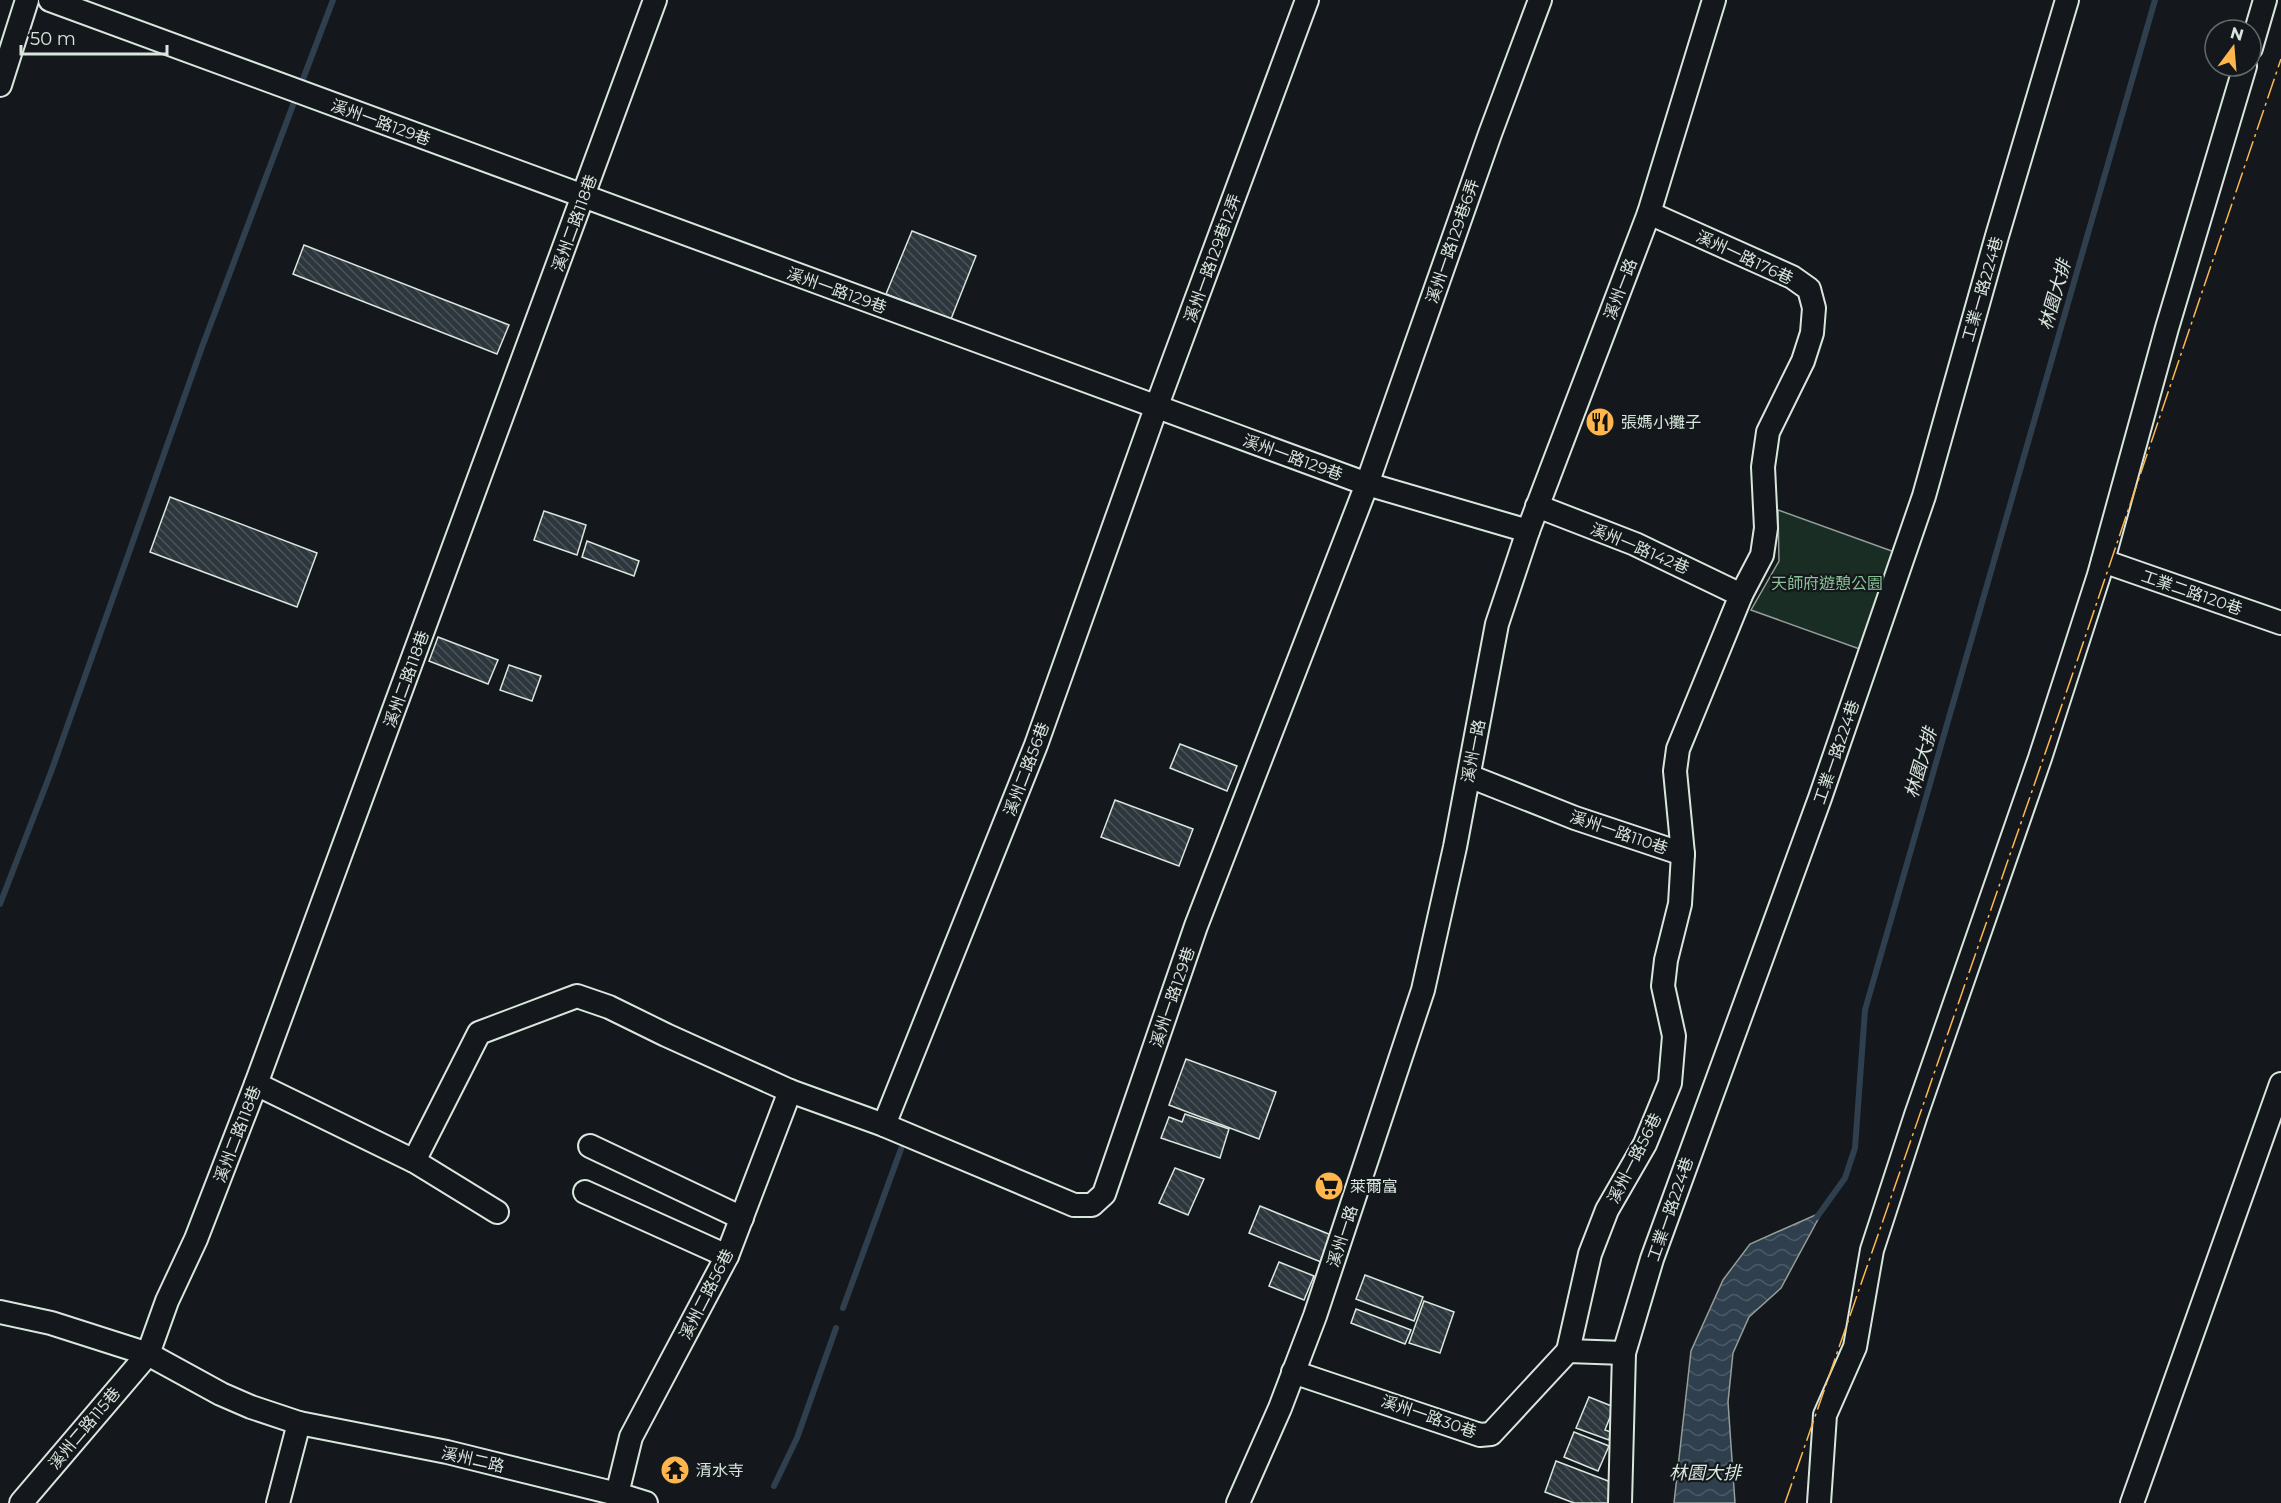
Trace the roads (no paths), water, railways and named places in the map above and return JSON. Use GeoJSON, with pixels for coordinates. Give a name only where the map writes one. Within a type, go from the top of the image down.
{"type":"FeatureCollection","features":[{"type":"Feature","properties":{"kind":"street"},"geometry":{"type":"LineString","coordinates":[[0,85],[27,0]]}},
{"type":"Feature","properties":{"kind":"street","name":"溪州一路129巷"},"geometry":{"type":"LineString","coordinates":[[50,0],[1367,484],[1528,531]]}},
{"type":"Feature","properties":{"kind":"street","name":"溪州二路118巷"},"geometry":{"type":"LineString","coordinates":[[148,1354],[167,1301],[196,1239],[256,1084],[655,0]]}},
{"type":"Feature","properties":{"kind":"street","name":"溪州一路129巷12弄"},"geometry":{"type":"LineString","coordinates":[[1156,408],[1307,0]]}},
{"type":"Feature","properties":{"kind":"street","name":"溪州一路129巷6弄"},"geometry":{"type":"LineString","coordinates":[[1367,484],[1486,145],[1540,0]]}},
{"type":"Feature","properties":{"kind":"street","name":"溪州一路"},"geometry":{"type":"LineString","coordinates":[[1238,1503],[1315,1316],[1424,990],[1455,847],[1497,624],[1537,506],[1649,213],[1714,0]]}},
{"type":"Feature","properties":{"kind":"street","name":"工業一路224巷"},"geometry":{"type":"LineString","coordinates":[[1620,1503],[1620,1428],[1624,1353],[1656,1248],[1821,798],[1924,496],[1997,236],[2067,0]]}},
{"type":"Feature","properties":{"kind":"street"},"geometry":{"type":"LineString","coordinates":[[2260,18],[2265,0]]}},
{"type":"Feature","properties":{"kind":"street"},"geometry":{"type":"LineString","coordinates":[[1820,1503],[1825,1415],[1854,1347],[1872,1250],[1916,1115],[2040,758],[2103,561],[2167,328],[2242,78]]}},
{"type":"Feature","properties":{"kind":"street","name":"溪州一路176巷"},"geometry":{"type":"LineString","coordinates":[[1649,213],[1792,277],[1809,289],[1814,308],[1812,333],[1803,361],[1768,432],[1763,467],[1766,528],[1762,555],[1742,596]]}},
{"type":"Feature","properties":{"kind":"street","name":"溪州二路56巷"},"geometry":{"type":"LineString","coordinates":[[884,1125],[1036,745],[1156,408]]}},
{"type":"Feature","properties":{"kind":"street","name":"溪州一路129巷"},"geometry":{"type":"LineString","coordinates":[[414,1161],[479,1033],[577,996],[609,1007],[790,1091],[884,1125],[1074,1205],[1092,1205],[1104,1194],[1196,926],[1367,484]]}},
{"type":"Feature","properties":{"kind":"street","name":"溪州一路142巷"},"geometry":{"type":"LineString","coordinates":[[1537,506],[1635,544],[1742,596]]}},
{"type":"Feature","properties":{"kind":"street","name":"工業二路120巷"},"geometry":{"type":"LineString","coordinates":[[2103,561],[2281,623]]}},
{"type":"Feature","properties":{"kind":"street","name":"溪州一路110巷"},"geometry":{"type":"LineString","coordinates":[[1469,776],[1575,818],[1683,854],[1675,771],[1678,748],[1742,596]]}},
{"type":"Feature","properties":{"kind":"street","name":"溪州一路56巷"},"geometry":{"type":"LineString","coordinates":[[1584,1284],[1590,1254],[1607,1210],[1645,1144],[1670,1083],[1674,1036],[1663,986],[1666,960],[1680,904],[1683,854]]}},
{"type":"Feature","properties":{"kind":"street"},"geometry":{"type":"LineString","coordinates":[[256,1084],[414,1161],[497,1212]]}},
{"type":"Feature","properties":{"kind":"street"},"geometry":{"type":"LineString","coordinates":[[2132,1503],[2281,1084]]}},
{"type":"Feature","properties":{"kind":"street","name":"溪州二路56巷"},"geometry":{"type":"LineString","coordinates":[[608,1496],[631,1437],[727,1256],[790,1091]]}},
{"type":"Feature","properties":{"kind":"street"},"geometry":{"type":"LineString","coordinates":[[590,1146],[742,1218]]}},
{"type":"Feature","properties":{"kind":"street"},"geometry":{"type":"LineString","coordinates":[[585,1192],[727,1256]]}},
{"type":"Feature","properties":{"kind":"street","name":"溪州一路30巷"},"geometry":{"type":"LineString","coordinates":[[1293,1372],[1480,1435],[1491,1434],[1568,1351],[1584,1284]]}},
{"type":"Feature","properties":{"kind":"street","name":"溪州二路"},"geometry":{"type":"LineString","coordinates":[[0,1312],[51,1323],[148,1354],[221,1394],[299,1423],[447,1452],[608,1496],[646,1503]]}},
{"type":"Feature","properties":{"kind":"street"},"geometry":{"type":"LineString","coordinates":[[1568,1351],[1624,1353]]}},
{"type":"Feature","properties":{"kind":"street","name":"溪州二路115巷"},"geometry":{"type":"LineString","coordinates":[[21,1503],[148,1354]]}},
{"type":"Feature","properties":{"kind":"street"},"geometry":{"type":"LineString","coordinates":[[278,1503],[299,1423]]}},
{"type":"Feature","properties":{"kind":"water","name":"林園大排"},"geometry":{"type":"Polygon","coordinates":[[[1822,1212],[1781,1288],[1749,1317],[1733,1353],[1728,1402],[1735,1503],[1674,1503],[1691,1351],[1723,1280],[1750,1244],[1822,1212]]]}},
{"type":"Feature","properties":{"kind":"waterway"},"geometry":{"type":"LineString","coordinates":[[300,87],[333,0]]}},
{"type":"Feature","properties":{"kind":"waterway","name":"林園大排"},"geometry":{"type":"LineString","coordinates":[[1817,1217],[1845,1178],[1855,1148],[1865,1010],[2155,0]]}},
{"type":"Feature","properties":{"kind":"waterway"},"geometry":{"type":"LineString","coordinates":[[0,904],[51,772],[202,347],[296,97]]}},
{"type":"Feature","properties":{"kind":"waterway"},"geometry":{"type":"LineString","coordinates":[[843,1308],[901,1149]]}},
{"type":"Feature","properties":{"kind":"waterway"},"geometry":{"type":"LineString","coordinates":[[774,1486],[797,1438],[836,1328]]}},
{"type":"Feature","properties":{"kind":"place","name":"張媽小攤子"},"geometry":{"type":"Point","coordinates":[1600,422]}},
{"type":"Feature","properties":{"kind":"place","name":"萊爾富"},"geometry":{"type":"Point","coordinates":[1329,1186]}},
{"type":"Feature","properties":{"kind":"place","name":"清水寺"},"geometry":{"type":"Point","coordinates":[675,1470]}},
{"type":"Feature","properties":{"kind":"park label","name":"天師府遊憩公園"},"geometry":{"type":"Point","coordinates":[1827,583]}}]}
